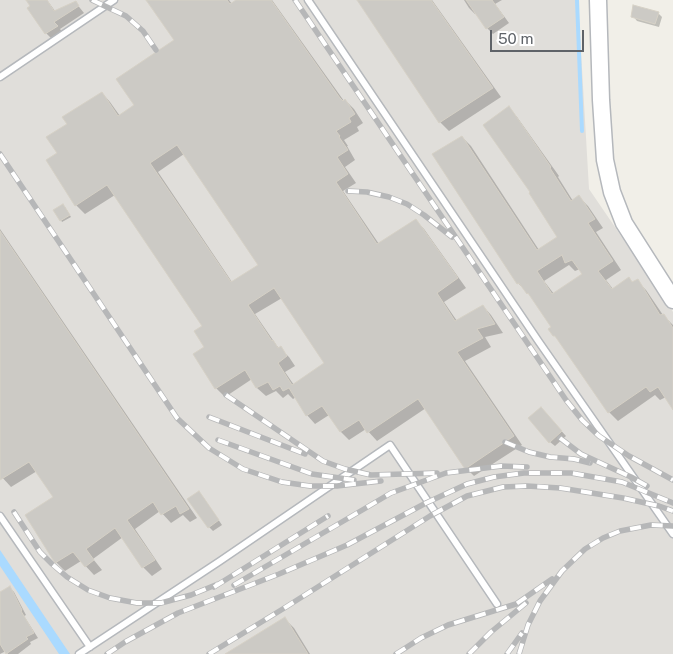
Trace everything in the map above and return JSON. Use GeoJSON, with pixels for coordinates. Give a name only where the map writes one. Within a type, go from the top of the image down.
{"type":"FeatureCollection","features":[{"type":"Feature","properties":{"kind":"street"},"geometry":{"type":"LineString","coordinates":[[598,0],[605,160],[612,192],[624,223],[673,300]]}},
{"type":"Feature","properties":{"kind":"lane"},"geometry":{"type":"LineString","coordinates":[[0,77],[114,0]]}},
{"type":"Feature","properties":{"kind":"lane"},"geometry":{"type":"LineString","coordinates":[[308,0],[539,342],[673,534]]}},
{"type":"Feature","properties":{"kind":"lane"},"geometry":{"type":"LineString","coordinates":[[79,654],[390,445],[497,604]]}},
{"type":"Feature","properties":{"kind":"lane"},"geometry":{"type":"LineString","coordinates":[[0,516],[90,647]]}},
{"type":"Feature","properties":{"kind":"shaded area"},"geometry":{"type":"Polygon","coordinates":[[[0,0],[578,0],[589,189],[673,312],[673,654],[0,654],[0,0]]]}},
{"type":"Feature","properties":{"kind":"water"},"geometry":{"type":"Polygon","coordinates":[[[0,550],[70,654],[59,654],[0,566],[0,550]]]}},
{"type":"Feature","properties":{"kind":"building"},"geometry":{"type":"Polygon","coordinates":[[[26,0],[47,0],[54,11],[76,1],[79,6],[54,22],[58,26],[45,34],[27,8],[30,6],[26,0]]]}},
{"type":"Feature","properties":{"kind":"building"},"geometry":{"type":"Polygon","coordinates":[[[146,0],[227,0],[230,4],[236,0],[271,0],[340,98],[343,101],[345,99],[355,114],[349,118],[351,122],[336,131],[348,150],[337,157],[348,174],[336,182],[377,244],[416,219],[458,278],[437,293],[455,321],[483,305],[495,324],[477,329],[483,338],[457,352],[514,436],[465,469],[418,399],[367,433],[359,420],[340,432],[322,406],[306,416],[289,388],[283,391],[280,386],[273,390],[268,382],[256,388],[245,370],[215,389],[193,354],[204,347],[194,331],[202,326],[107,185],[75,206],[46,160],[57,153],[46,137],[67,124],[62,117],[102,92],[118,116],[134,105],[116,79],[174,40],[146,0]],[[177,145],[150,163],[231,282],[258,265],[177,145]],[[274,288],[248,305],[272,341],[278,348],[281,346],[287,356],[278,363],[292,385],[324,363],[274,288]]]}},
{"type":"Feature","properties":{"kind":"building"},"geometry":{"type":"Polygon","coordinates":[[[357,0],[431,0],[493,88],[439,123],[357,0]]]}},
{"type":"Feature","properties":{"kind":"building"},"geometry":{"type":"Polygon","coordinates":[[[466,0],[492,0],[504,17],[486,29],[466,0]]]}},
{"type":"Feature","properties":{"kind":"building"},"geometry":{"type":"Polygon","coordinates":[[[633,5],[659,12],[655,24],[631,17],[633,5]]]}},
{"type":"Feature","properties":{"kind":"building"},"geometry":{"type":"Polygon","coordinates":[[[509,106],[551,167],[571,201],[579,195],[595,219],[588,223],[613,261],[598,271],[612,289],[629,277],[632,282],[638,279],[660,315],[664,314],[673,328],[673,410],[658,387],[650,392],[646,387],[608,413],[555,336],[548,329],[551,327],[528,293],[519,283],[517,284],[432,154],[462,136],[537,250],[557,237],[530,192],[483,125],[509,106]],[[562,255],[537,271],[552,294],[582,274],[572,260],[565,263],[562,255]]]}},
{"type":"Feature","properties":{"kind":"building"},"geometry":{"type":"Polygon","coordinates":[[[63,204],[70,215],[60,221],[53,210],[63,204]]]}},
{"type":"Feature","properties":{"kind":"building"},"geometry":{"type":"Polygon","coordinates":[[[0,231],[189,509],[180,514],[176,506],[161,515],[153,502],[127,520],[155,560],[142,568],[115,528],[86,549],[94,560],[85,567],[73,552],[55,563],[25,515],[53,497],[29,462],[0,480],[0,231]]]}},
{"type":"Feature","properties":{"kind":"building"},"geometry":{"type":"Polygon","coordinates":[[[541,407],[562,431],[549,443],[528,418],[541,407]]]}},
{"type":"Feature","properties":{"kind":"building"},"geometry":{"type":"Polygon","coordinates":[[[199,491],[219,520],[208,528],[187,499],[199,491]]]}},
{"type":"Feature","properties":{"kind":"building"},"geometry":{"type":"Polygon","coordinates":[[[10,586],[21,611],[34,633],[26,637],[28,639],[6,654],[0,644],[0,592],[10,586]]]}},
{"type":"Feature","properties":{"kind":"building"},"geometry":{"type":"Polygon","coordinates":[[[285,617],[308,654],[225,654],[285,617]]]}},
{"type":"Feature","properties":{"kind":"waterway"},"geometry":{"type":"LineString","coordinates":[[577,0],[582,131]]}},
{"type":"Feature","properties":{"kind":"railway"},"geometry":{"type":"LineString","coordinates":[[92,0],[126,16],[143,31],[156,50]]}},
{"type":"Feature","properties":{"kind":"railway"},"geometry":{"type":"LineString","coordinates":[[295,0],[566,400],[582,420],[599,436],[629,456],[673,480]]}},
{"type":"Feature","properties":{"kind":"railway"},"geometry":{"type":"LineString","coordinates":[[0,154],[177,418],[209,448],[243,469],[282,482],[310,486],[337,486],[381,481]]}},
{"type":"Feature","properties":{"kind":"railway"},"geometry":{"type":"LineString","coordinates":[[348,191],[367,192],[389,197],[407,204],[452,237]]}},
{"type":"Feature","properties":{"kind":"railway"},"geometry":{"type":"LineString","coordinates":[[226,395],[323,461],[345,469],[371,475],[437,473]]}},
{"type":"Feature","properties":{"kind":"railway"},"geometry":{"type":"LineString","coordinates":[[209,417],[305,454]]}},
{"type":"Feature","properties":{"kind":"railway"},"geometry":{"type":"LineString","coordinates":[[560,438],[581,454],[647,486]]}},
{"type":"Feature","properties":{"kind":"railway"},"geometry":{"type":"LineString","coordinates":[[218,440],[312,474],[354,480]]}},
{"type":"Feature","properties":{"kind":"railway"},"geometry":{"type":"LineString","coordinates":[[505,442],[529,452],[590,463]]}},
{"type":"Feature","properties":{"kind":"railway"},"geometry":{"type":"LineString","coordinates":[[234,585],[391,493],[446,473],[501,466],[527,467]]}},
{"type":"Feature","properties":{"kind":"railway"},"geometry":{"type":"LineString","coordinates":[[107,654],[178,613],[279,574],[347,545],[426,503],[467,484],[494,477],[524,473],[571,473],[622,482],[673,503]]}},
{"type":"Feature","properties":{"kind":"railway"},"geometry":{"type":"LineString","coordinates":[[209,654],[430,516],[467,496],[503,487],[560,488],[623,498],[673,511]]}},
{"type":"Feature","properties":{"kind":"railway"},"geometry":{"type":"LineString","coordinates":[[14,512],[40,552],[52,564],[67,577],[88,590],[110,598],[137,603],[161,603],[191,595],[218,584]]}},
{"type":"Feature","properties":{"kind":"railway"},"geometry":{"type":"LineString","coordinates":[[214,587],[328,516]]}},
{"type":"Feature","properties":{"kind":"railway"},"geometry":{"type":"LineString","coordinates":[[519,654],[528,625],[540,601],[562,571],[585,549],[603,538],[620,531],[651,525],[673,526]]}},
{"type":"Feature","properties":{"kind":"railway"},"geometry":{"type":"LineString","coordinates":[[396,654],[421,638],[448,625],[516,604],[552,579]]}},
{"type":"Feature","properties":{"kind":"railway"},"geometry":{"type":"LineString","coordinates":[[469,654],[491,632],[526,603]]}},
{"type":"Feature","properties":{"kind":"railway"},"geometry":{"type":"LineString","coordinates":[[507,654],[522,633]]}}]}
